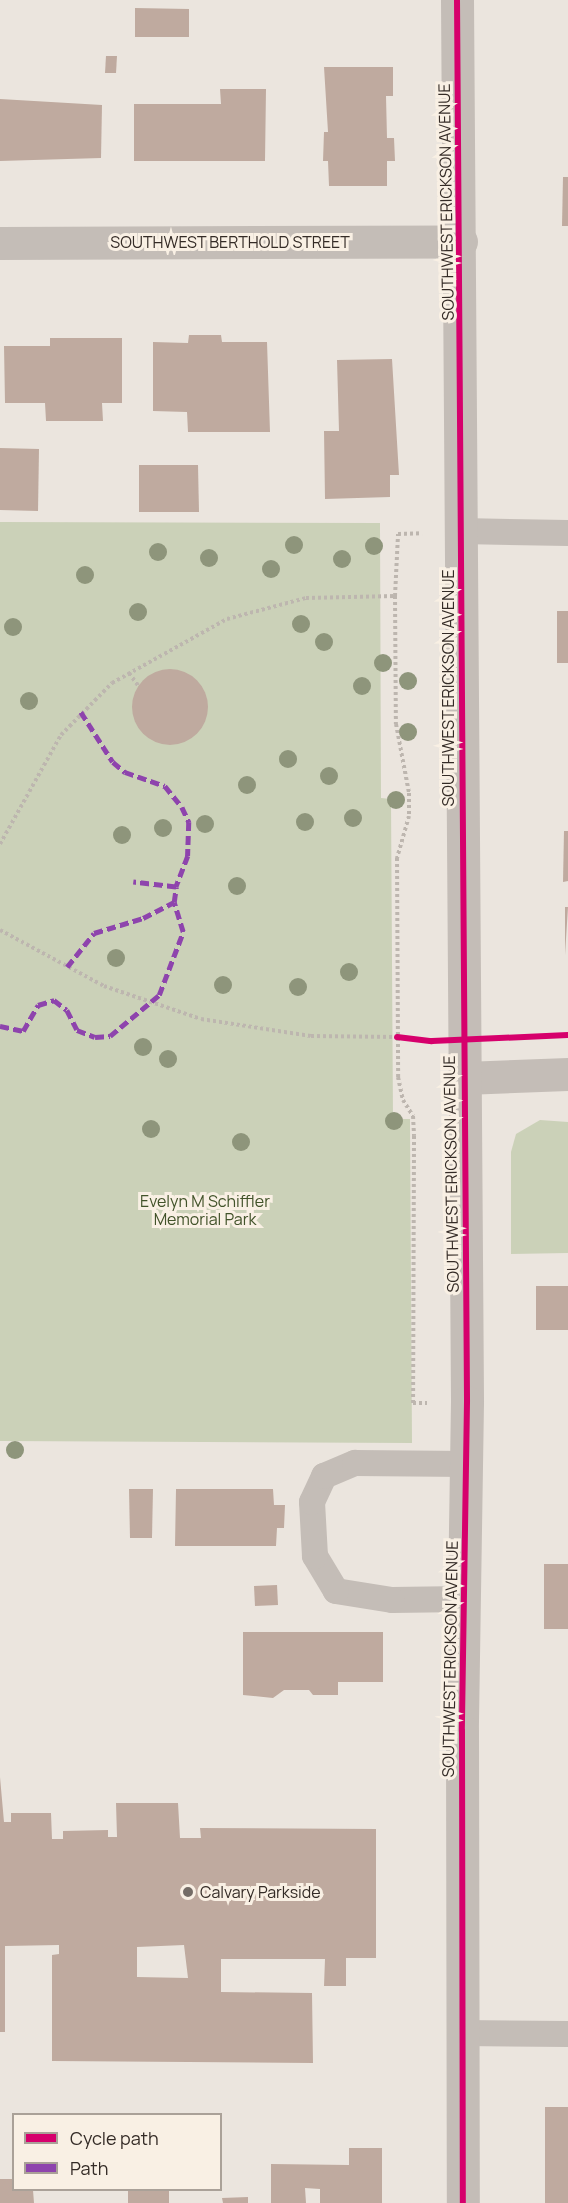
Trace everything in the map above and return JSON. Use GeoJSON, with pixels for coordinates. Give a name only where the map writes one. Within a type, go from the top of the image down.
{"type":"FeatureCollection","features":[{"type":"Feature","properties":{"kind":"street","name":"SOUTHWEST ERICKSON AVENUE"},"geometry":{"type":"LineString","coordinates":[[457,0],[461,241],[467,1401],[464,1599],[463,2203]]}},
{"type":"Feature","properties":{"kind":"street","name":"SOUTHWEST BERTHOLD STREET"},"geometry":{"type":"LineString","coordinates":[[0,243],[461,241]]}},
{"type":"Feature","properties":{"kind":"street"},"geometry":{"type":"LineString","coordinates":[[464,1078],[568,1074]]}},
{"type":"Feature","properties":{"kind":"lane"},"geometry":{"type":"LineString","coordinates":[[461,531],[568,533]]}},
{"type":"Feature","properties":{"kind":"lane"},"geometry":{"type":"LineString","coordinates":[[464,1599],[392,1600],[336,1591],[315,1556],[312,1502],[324,1476],[355,1463],[466,1464]]}},
{"type":"Feature","properties":{"kind":"lane"},"geometry":{"type":"LineString","coordinates":[[462,2033],[568,2034]]}},
{"type":"Feature","properties":{"kind":"path"},"geometry":{"type":"LineString","coordinates":[[461,531],[398,534],[394,596],[396,724],[409,793],[409,816],[397,858],[397,1037],[398,1077],[403,1100],[413,1116],[414,1137],[413,1403],[467,1401]]}},
{"type":"Feature","properties":{"kind":"path"},"geometry":{"type":"LineString","coordinates":[[0,844],[61,735],[112,683],[227,619],[269,606],[306,598],[394,596]]}},
{"type":"Feature","properties":{"kind":"path"},"geometry":{"type":"LineString","coordinates":[[129,673],[139,687]]}},
{"type":"Feature","properties":{"kind":"path"},"geometry":{"type":"LineString","coordinates":[[0,930],[104,986],[201,1019],[311,1036],[397,1037]]}},
{"type":"Feature","properties":{"kind":"green space","name":"Evelyn M Schiffler Memorial Park"},"geometry":{"type":"Polygon","coordinates":[[[0,522],[380,523],[381,798],[391,799],[393,1119],[410,1119],[412,1443],[0,1441],[0,522]]]}},
{"type":"Feature","properties":{"kind":"green space"},"geometry":{"type":"Polygon","coordinates":[[[540,1120],[568,1122],[568,1253],[511,1254],[511,1152],[516,1134],[540,1120]]]}},
{"type":"Feature","properties":{"kind":"building"},"geometry":{"type":"Polygon","coordinates":[[[135,8],[189,9],[189,37],[135,37],[135,8]]]}},
{"type":"Feature","properties":{"kind":"building"},"geometry":{"type":"Polygon","coordinates":[[[106,56],[117,56],[116,73],[105,73],[106,56]]]}},
{"type":"Feature","properties":{"kind":"building"},"geometry":{"type":"Polygon","coordinates":[[[324,67],[393,67],[393,96],[386,96],[387,138],[394,138],[395,161],[387,161],[387,186],[329,186],[328,161],[323,161],[324,132],[328,132],[324,67]]]}},
{"type":"Feature","properties":{"kind":"building"},"geometry":{"type":"Polygon","coordinates":[[[220,89],[266,89],[265,161],[134,161],[134,104],[221,104],[220,89]]]}},
{"type":"Feature","properties":{"kind":"building"},"geometry":{"type":"Polygon","coordinates":[[[0,99],[102,105],[101,158],[0,161],[0,99]]]}},
{"type":"Feature","properties":{"kind":"building"},"geometry":{"type":"Polygon","coordinates":[[[563,177],[568,177],[568,226],[562,226],[563,177]]]}},
{"type":"Feature","properties":{"kind":"building"},"geometry":{"type":"Polygon","coordinates":[[[189,335],[221,335],[222,342],[267,342],[270,432],[188,432],[187,412],[153,411],[153,342],[188,343],[189,335]]]}},
{"type":"Feature","properties":{"kind":"building"},"geometry":{"type":"Polygon","coordinates":[[[50,338],[122,338],[122,403],[102,403],[103,421],[46,421],[45,403],[5,403],[4,346],[50,346],[50,338]]]}},
{"type":"Feature","properties":{"kind":"building"},"geometry":{"type":"Polygon","coordinates":[[[392,359],[399,475],[390,475],[390,497],[325,499],[324,431],[339,431],[337,360],[392,359]]]}},
{"type":"Feature","properties":{"kind":"building"},"geometry":{"type":"Polygon","coordinates":[[[0,448],[39,449],[38,511],[0,510],[0,448]]]}},
{"type":"Feature","properties":{"kind":"building"},"geometry":{"type":"Polygon","coordinates":[[[139,465],[198,465],[199,512],[139,512],[139,465]]]}},
{"type":"Feature","properties":{"kind":"building"},"geometry":{"type":"Polygon","coordinates":[[[557,611],[568,611],[568,663],[557,663],[557,611]]]}},
{"type":"Feature","properties":{"kind":"building"},"geometry":{"type":"Polygon","coordinates":[[[170,669],[184,672],[197,680],[205,693],[208,707],[205,721],[197,734],[184,742],[170,745],[156,742],[143,734],[135,721],[132,707],[135,693],[143,680],[156,672],[170,669]]]}},
{"type":"Feature","properties":{"kind":"building"},"geometry":{"type":"Polygon","coordinates":[[[564,831],[568,831],[568,881],[563,882],[564,831]]]}},
{"type":"Feature","properties":{"kind":"building"},"geometry":{"type":"Polygon","coordinates":[[[565,907],[568,907],[565,955],[565,907]]]}},
{"type":"Feature","properties":{"kind":"building"},"geometry":{"type":"Polygon","coordinates":[[[536,1286],[568,1286],[568,1330],[536,1330],[536,1286]]]}},
{"type":"Feature","properties":{"kind":"building"},"geometry":{"type":"Polygon","coordinates":[[[129,1489],[153,1489],[152,1538],[130,1538],[129,1489]]]}},
{"type":"Feature","properties":{"kind":"building"},"geometry":{"type":"Polygon","coordinates":[[[176,1489],[273,1489],[274,1505],[285,1505],[284,1528],[277,1528],[276,1546],[175,1546],[176,1489]]]}},
{"type":"Feature","properties":{"kind":"building"},"geometry":{"type":"Polygon","coordinates":[[[544,1564],[568,1564],[568,1629],[544,1629],[544,1564]]]}},
{"type":"Feature","properties":{"kind":"building"},"geometry":{"type":"Polygon","coordinates":[[[277,1585],[278,1605],[255,1606],[254,1586],[277,1585]]]}},
{"type":"Feature","properties":{"kind":"building"},"geometry":{"type":"Polygon","coordinates":[[[243,1632],[383,1632],[383,1682],[338,1682],[338,1695],[313,1695],[309,1690],[284,1690],[273,1698],[243,1695],[243,1632]]]}},
{"type":"Feature","properties":{"kind":"building","name":"Calvary Parkside"},"geometry":{"type":"Polygon","coordinates":[[[0,1777],[4,1822],[11,1822],[11,1813],[51,1813],[52,1839],[63,1839],[63,1831],[108,1830],[108,1837],[117,1837],[116,1803],[178,1803],[180,1838],[201,1838],[200,1828],[376,1829],[376,1958],[346,1958],[346,1986],[324,1986],[325,1959],[221,1959],[221,1992],[312,1993],[313,2063],[52,2061],[52,1955],[59,1954],[59,1945],[5,1946],[5,2032],[0,2032],[0,1777]],[[184,1945],[137,1947],[137,1977],[188,1978],[184,1945]]]}},
{"type":"Feature","properties":{"kind":"building"},"geometry":{"type":"Polygon","coordinates":[[[545,2107],[568,2107],[568,2203],[545,2203],[545,2107]]]}},
{"type":"Feature","properties":{"kind":"building"},"geometry":{"type":"Polygon","coordinates":[[[349,2148],[382,2148],[382,2203],[320,2203],[320,2189],[305,2188],[306,2203],[271,2203],[271,2164],[349,2165],[349,2148]]]}},
{"type":"Feature","properties":{"kind":"building"},"geometry":{"type":"Polygon","coordinates":[[[0,2179],[12,2179],[12,2191],[33,2191],[34,2203],[0,2203],[0,2179]]]}},
{"type":"Feature","properties":{"kind":"building"},"geometry":{"type":"Polygon","coordinates":[[[128,2191],[169,2191],[169,2203],[128,2203],[128,2191]]]}},
{"type":"Feature","properties":{"kind":"building"},"geometry":{"type":"Polygon","coordinates":[[[248,2197],[248,2203],[223,2203],[222,2198],[248,2197]]]}},
{"type":"Feature","properties":{"kind":"marked path"},"geometry":{"type":"LineString","coordinates":[[81,712],[113,762],[125,772],[165,786],[182,807],[189,822],[188,856],[176,887]]}},
{"type":"Feature","properties":{"kind":"marked path"},"geometry":{"type":"LineString","coordinates":[[0,1026],[23,1031],[38,1005],[54,1000],[67,1010],[77,1030],[95,1037],[110,1036],[159,995],[183,932],[174,902],[176,887],[133,882]]}},
{"type":"Feature","properties":{"kind":"marked path"},"geometry":{"type":"LineString","coordinates":[[67,967],[94,933],[143,918],[174,902]]}},
{"type":"Feature","properties":{"kind":"cycle path"},"geometry":{"type":"LineString","coordinates":[[457,0],[467,1402],[462,1731],[463,2203]]}},
{"type":"Feature","properties":{"kind":"cycle path"},"geometry":{"type":"LineString","coordinates":[[397,1037],[432,1041],[568,1035]]}},
{"type":"Feature","properties":{"kind":"place","name":"Calvary Parkside"},"geometry":{"type":"Point","coordinates":[188,1892]}}]}
